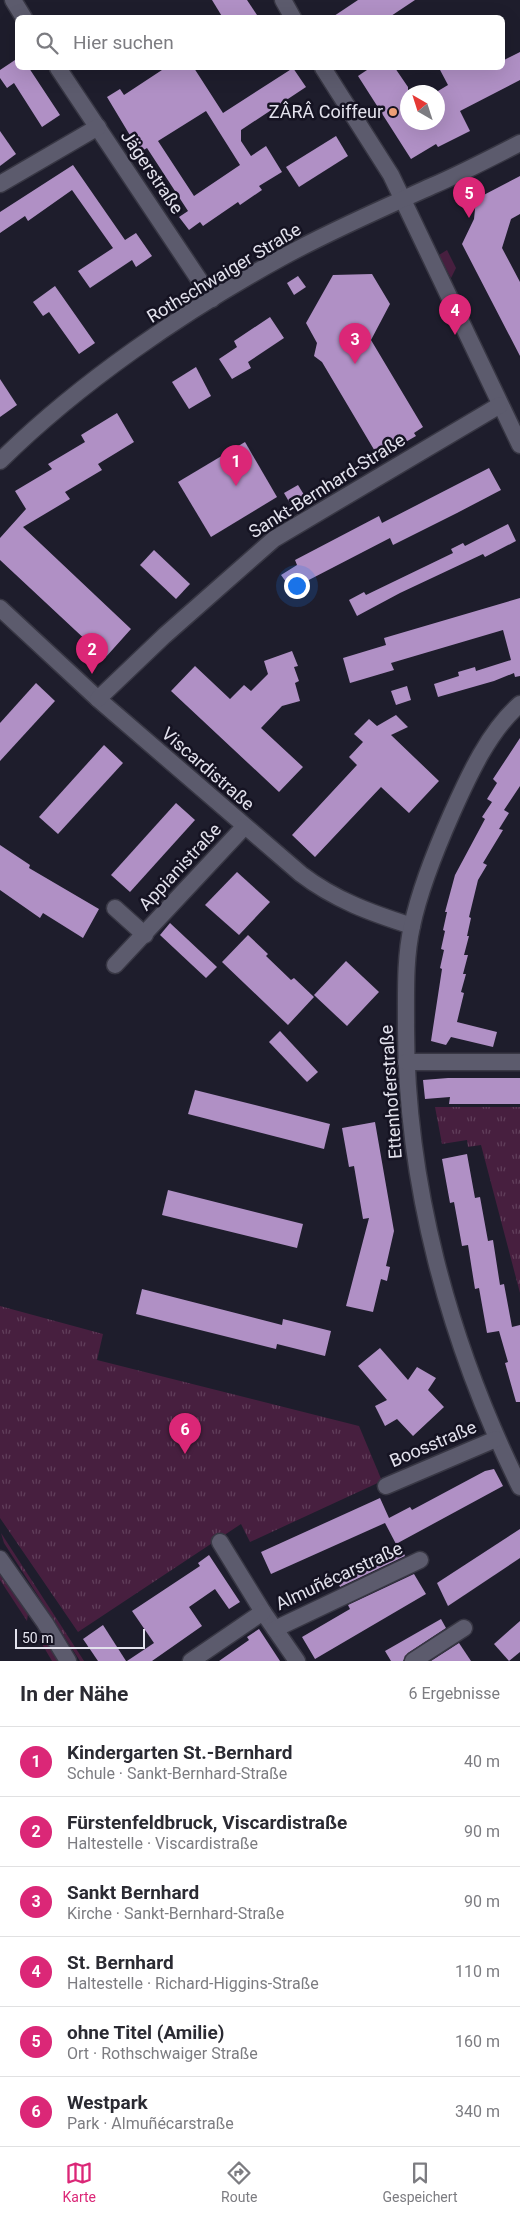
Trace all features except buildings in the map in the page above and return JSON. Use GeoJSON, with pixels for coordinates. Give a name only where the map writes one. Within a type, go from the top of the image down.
{"type":"FeatureCollection","features":[{"type":"Feature","properties":{"kind":"street"},"geometry":{"type":"LineString","coordinates":[[13,0],[22,15]]}},
{"type":"Feature","properties":{"kind":"street"},"geometry":{"type":"LineString","coordinates":[[283,0],[291,15]]}},
{"type":"Feature","properties":{"kind":"street","name":"Jägerstraße"},"geometry":{"type":"LineString","coordinates":[[59,70],[212,299]]}},
{"type":"Feature","properties":{"kind":"street"},"geometry":{"type":"LineString","coordinates":[[324,70],[384,164],[520,445]]}},
{"type":"Feature","properties":{"kind":"street"},"geometry":{"type":"LineString","coordinates":[[0,184],[98,128]]}},
{"type":"Feature","properties":{"kind":"street","name":"Rothschwaiger Straße"},"geometry":{"type":"LineString","coordinates":[[0,461],[40,424],[118,362],[212,299],[282,257],[520,143]]}},
{"type":"Feature","properties":{"kind":"street","name":"Sankt-Bernhard-Straße"},"geometry":{"type":"LineString","coordinates":[[98,699],[176,625],[274,539],[500,404]]}},
{"type":"Feature","properties":{"kind":"street","name":"Viscardistraße"},"geometry":{"type":"LineString","coordinates":[[0,608],[98,699],[244,827],[321,889],[346,903],[412,926]]}},
{"type":"Feature","properties":{"kind":"street","name":"Ettenhoferstraße"},"geometry":{"type":"LineString","coordinates":[[520,704],[486,746],[456,804],[438,846],[412,926],[406,984],[406,1062],[415,1158],[432,1245],[458,1335],[496,1438],[520,1487]]}},
{"type":"Feature","properties":{"kind":"street","name":"Appianistraße"},"geometry":{"type":"LineString","coordinates":[[115,965],[244,827]]}},
{"type":"Feature","properties":{"kind":"street","name":"Appianistraße"},"geometry":{"type":"LineString","coordinates":[[115,908],[144,935]]}},
{"type":"Feature","properties":{"kind":"street"},"geometry":{"type":"LineString","coordinates":[[406,1062],[520,1062]]}},
{"type":"Feature","properties":{"kind":"street","name":"Boosstraße"},"geometry":{"type":"LineString","coordinates":[[386,1486],[496,1438]]}},
{"type":"Feature","properties":{"kind":"street","name":"Almuñécarstraße"},"geometry":{"type":"LineString","coordinates":[[220,1542],[263,1612],[297,1661]]}},
{"type":"Feature","properties":{"kind":"street"},"geometry":{"type":"LineString","coordinates":[[0,1559],[45,1623],[68,1661]]}},
{"type":"Feature","properties":{"kind":"street","name":"Almuñécarstraße"},"geometry":{"type":"LineString","coordinates":[[275,1629],[420,1560]]}},
{"type":"Feature","properties":{"kind":"street","name":"Almuñécarstraße"},"geometry":{"type":"LineString","coordinates":[[192,1661],[263,1612]]}},
{"type":"Feature","properties":{"kind":"street"},"geometry":{"type":"LineString","coordinates":[[413,1661],[464,1628]]}},
{"type":"Feature","properties":{"kind":"green space"},"geometry":{"type":"Polygon","coordinates":[[[447,250],[456,268],[451,278],[439,255],[447,250]]]}},
{"type":"Feature","properties":{"kind":"green space"},"geometry":{"type":"Polygon","coordinates":[[[435,1107],[520,1107],[520,1293],[481,1145],[468,1147],[467,1140],[442,1144],[435,1107]]]}},
{"type":"Feature","properties":{"kind":"green space"},"geometry":{"type":"Polygon","coordinates":[[[0,1306],[103,1334],[97,1360],[359,1426],[382,1481],[250,1542],[241,1524],[78,1632],[0,1518],[0,1306]]]}},
{"type":"Feature","properties":{"kind":"green space"},"geometry":{"type":"Polygon","coordinates":[[[1,1533],[84,1661],[80,1661],[4,1543],[1,1533]]]}},
{"type":"Feature","properties":{"kind":"green space"},"geometry":{"type":"Polygon","coordinates":[[[0,1570],[28,1614],[27,1621],[0,1580],[0,1570]]]}},
{"type":"Feature","properties":{"kind":"green space"},"geometry":{"type":"Polygon","coordinates":[[[39,1639],[44,1639],[58,1661],[52,1661],[39,1639]]]}},
{"type":"Feature","properties":{"kind":"place","name":"ZÂRÂ Coiffeur"},"geometry":{"type":"Point","coordinates":[393,112]}},
{"type":"Feature","properties":{"kind":"place","name":"ohne Titel (Amilie)"},"geometry":{"type":"Point","coordinates":[469,218]}},
{"type":"Feature","properties":{"kind":"place","name":"St. Bernhard"},"geometry":{"type":"Point","coordinates":[455,335]}},
{"type":"Feature","properties":{"kind":"place","name":"Sankt Bernhard"},"geometry":{"type":"Point","coordinates":[355,364]}},
{"type":"Feature","properties":{"kind":"place","name":"Kindergarten St.-Bernhard"},"geometry":{"type":"Point","coordinates":[236,486]}},
{"type":"Feature","properties":{"kind":"place","name":"Fürstenfeldbruck, Viscardistraße"},"geometry":{"type":"Point","coordinates":[92,674]}},
{"type":"Feature","properties":{"kind":"place","name":"Westpark"},"geometry":{"type":"Point","coordinates":[185,1454]}}]}
